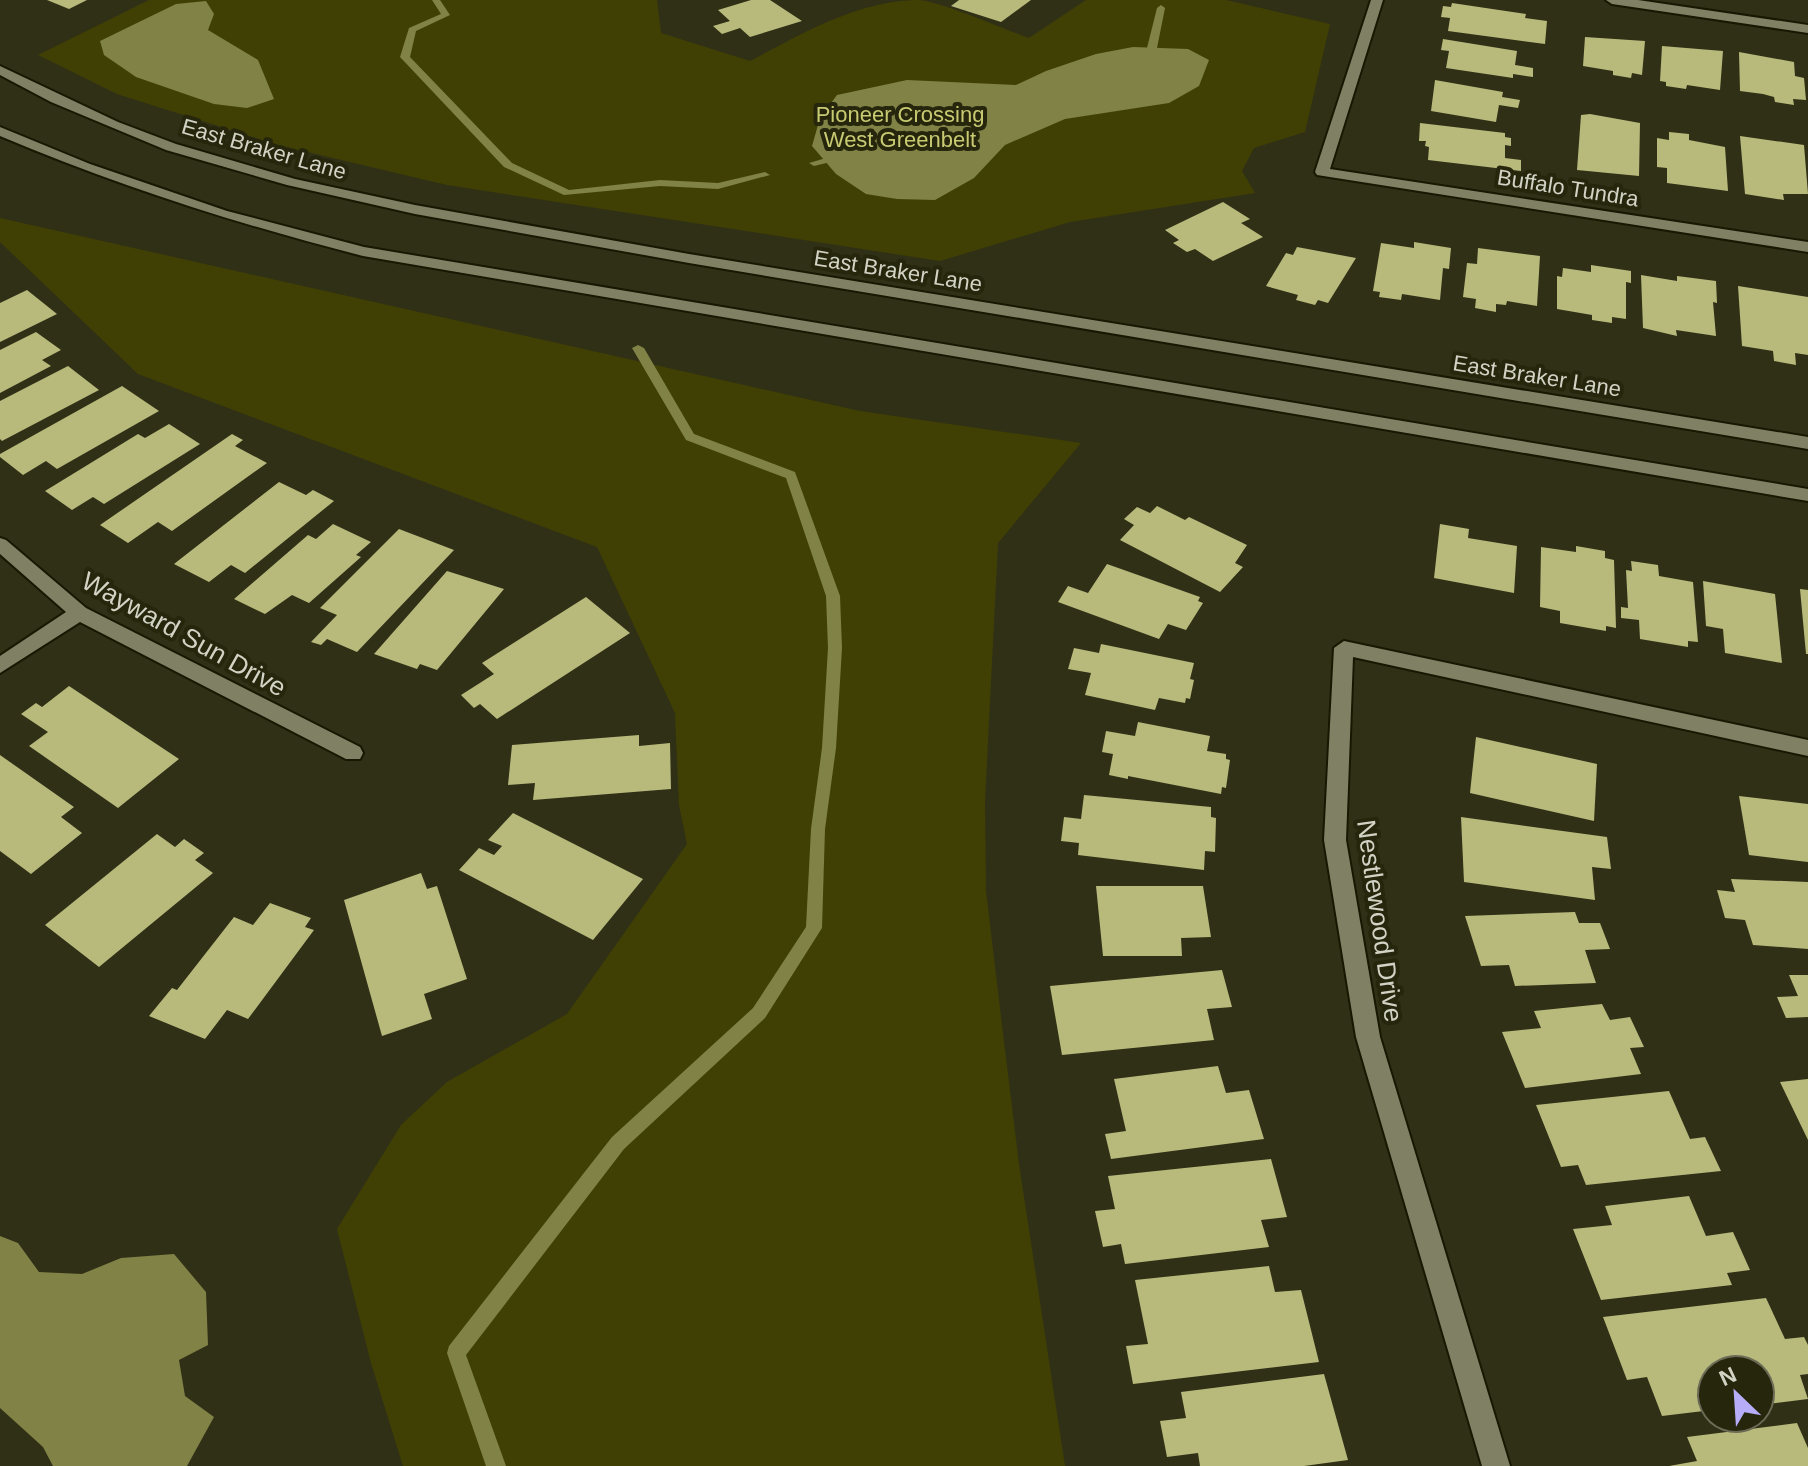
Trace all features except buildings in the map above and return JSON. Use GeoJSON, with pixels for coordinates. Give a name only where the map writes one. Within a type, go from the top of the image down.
{"type":"FeatureCollection","features":[{"type":"Feature","properties":{"kind":"street","name":"Buffalo Tundra"},"geometry":{"type":"LineString","coordinates":[[1377,0],[1322,172],[1808,247]]}},
{"type":"Feature","properties":{"kind":"street"},"geometry":{"type":"LineString","coordinates":[[1612,0],[1808,29]]}},
{"type":"Feature","properties":{"kind":"street","name":"East Braker Lane"},"geometry":{"type":"LineString","coordinates":[[0,70],[40,93],[147,138],[272,178],[389,205],[597,244],[1808,443]]}},
{"type":"Feature","properties":{"kind":"street"},"geometry":{"type":"LineString","coordinates":[[0,131],[85,167],[222,214],[363,251],[1808,495]]}},
{"type":"Feature","properties":{"kind":"street","name":"Wayward Sun Drive"},"geometry":{"type":"LineString","coordinates":[[0,544],[79,613],[353,753]]}},
{"type":"Feature","properties":{"kind":"street"},"geometry":{"type":"LineString","coordinates":[[0,666],[79,613]]}},
{"type":"Feature","properties":{"kind":"street","name":"Nestlewood Drive"},"geometry":{"type":"LineString","coordinates":[[1496,1466],[1368,1037],[1335,840],[1344,648],[1808,748]]}},
{"type":"Feature","properties":{"kind":"green space","name":"Pioneer Crossing West Greenbelt"},"geometry":{"type":"Polygon","coordinates":[[[149,0],[657,0],[661,33],[750,61],[853,12],[920,0],[959,11],[1029,38],[1086,0],[1226,0],[1330,24],[1305,132],[1254,148],[1242,171],[1255,193],[1070,222],[940,261],[447,185],[278,145],[117,94],[38,55],[149,0]]]}},
{"type":"Feature","properties":{"kind":"green space"},"geometry":{"type":"Polygon","coordinates":[[[0,218],[860,411],[1081,443],[998,543],[985,801],[986,891],[1005,1050],[1019,1164],[1065,1466],[403,1466],[371,1363],[337,1229],[401,1125],[447,1082],[567,1014],[687,844],[679,805],[675,713],[597,547],[138,374],[0,242],[0,218]]]}},
{"type":"Feature","properties":{"kind":"shaded area"},"geometry":{"type":"Polygon","coordinates":[[[206,1],[214,14],[208,30],[258,60],[274,99],[247,108],[214,104],[136,77],[104,55],[100,41],[176,4],[206,1]]]}},
{"type":"Feature","properties":{"kind":"shaded area"},"geometry":{"type":"Polygon","coordinates":[[[1133,47],[1188,49],[1209,60],[1199,86],[1169,103],[1065,119],[1005,145],[974,178],[935,200],[866,194],[836,174],[812,146],[820,118],[837,95],[907,80],[1016,85],[1096,54],[1133,47]]]}},
{"type":"Feature","properties":{"kind":"shaded area"},"geometry":{"type":"Polygon","coordinates":[[[0,1236],[18,1243],[39,1272],[82,1274],[121,1258],[174,1254],[206,1292],[208,1345],[179,1360],[185,1396],[214,1417],[187,1466],[53,1466],[43,1447],[0,1408],[0,1236]]]}},
{"type":"Feature","properties":{"kind":"waterway"},"geometry":{"type":"LineString","coordinates":[[436,0],[446,15],[412,30],[405,57],[508,165],[568,193],[660,183],[718,186],[765,175]]}},
{"type":"Feature","properties":{"kind":"waterway"},"geometry":{"type":"LineString","coordinates":[[1144,64],[1152,48],[1161,8]]}},
{"type":"Feature","properties":{"kind":"waterway"},"geometry":{"type":"LineString","coordinates":[[814,163],[843,156]]}},
{"type":"Feature","properties":{"kind":"waterway"},"geometry":{"type":"LineString","coordinates":[[496,1466],[456,1353],[618,1143],[759,1013],[814,928],[818,829],[829,748],[835,648],[833,596],[791,475],[690,437],[638,348]]}}]}
